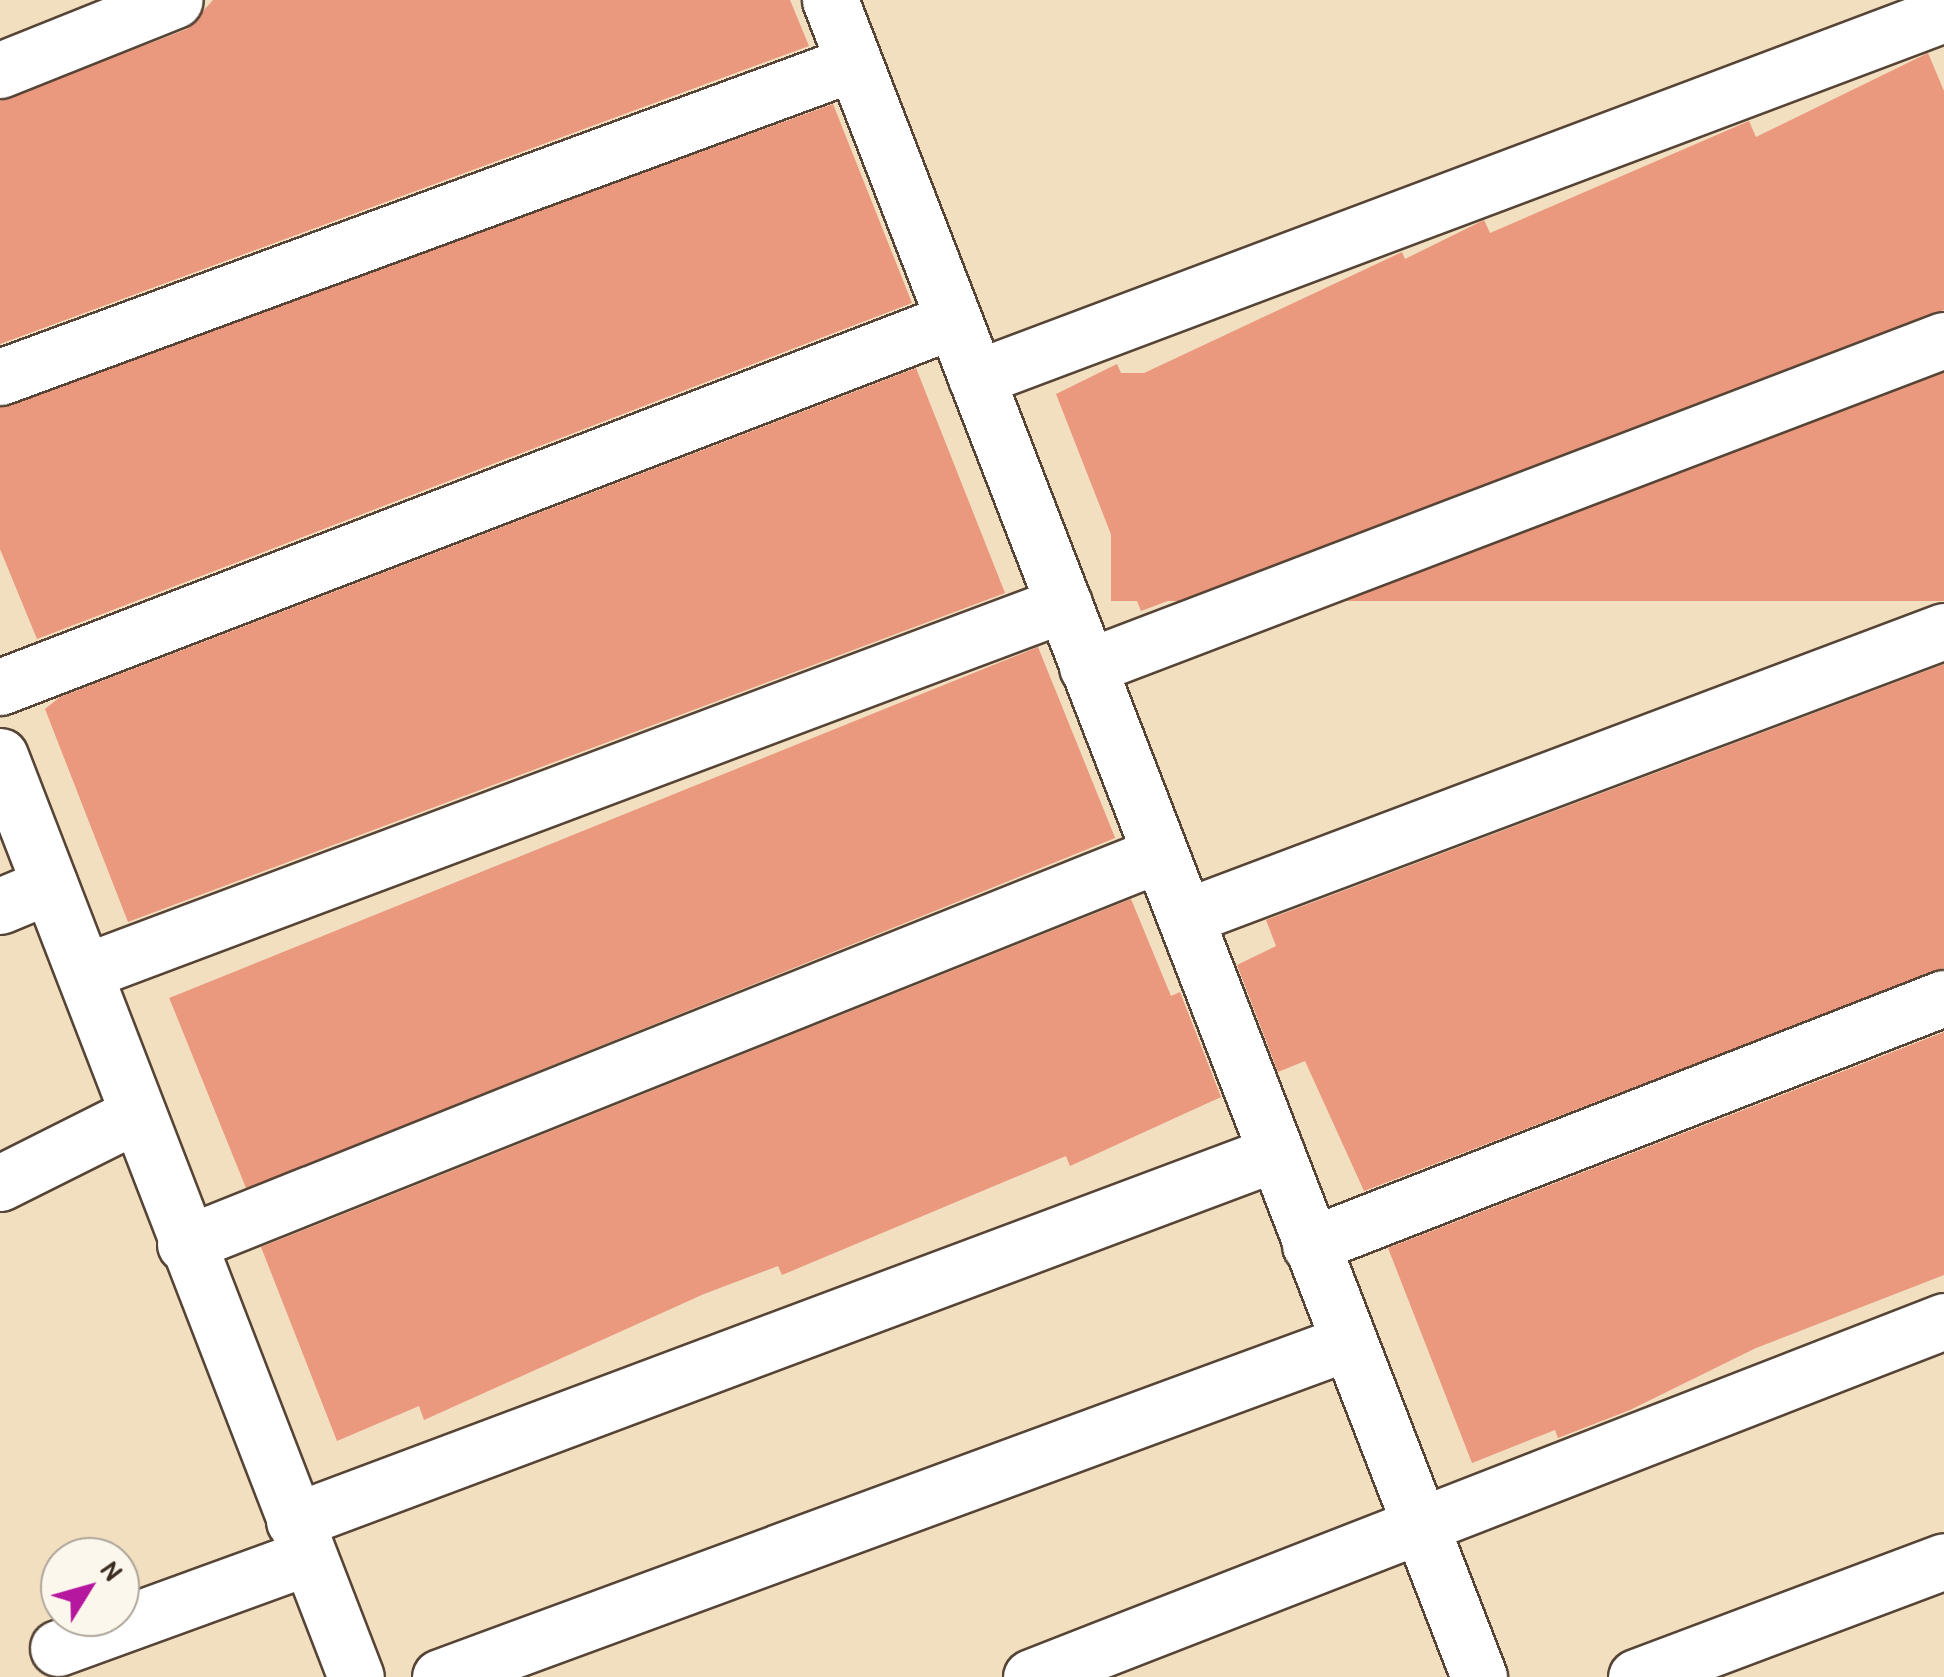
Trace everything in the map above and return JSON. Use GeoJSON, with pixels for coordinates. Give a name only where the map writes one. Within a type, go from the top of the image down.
{"type":"FeatureCollection","features":[{"type":"Feature","properties":{"kind":"street"},"geometry":{"type":"LineString","coordinates":[[0,70],[176,0]]}},
{"type":"Feature","properties":{"kind":"street"},"geometry":{"type":"LineString","coordinates":[[830,0],[1478,1677]]}},
{"type":"Feature","properties":{"kind":"street"},"geometry":{"type":"LineString","coordinates":[[976,378],[1944,14]]}},
{"type":"Feature","properties":{"kind":"street"},"geometry":{"type":"LineString","coordinates":[[0,377],[854,63]]}},
{"type":"Feature","properties":{"kind":"street"},"geometry":{"type":"LineString","coordinates":[[0,688],[954,320]]}},
{"type":"Feature","properties":{"kind":"street"},"geometry":{"type":"LineString","coordinates":[[1087,666],[1944,340]]}},
{"type":"Feature","properties":{"kind":"street"},"geometry":{"type":"LineString","coordinates":[[84,972],[1064,604]]}},
{"type":"Feature","properties":{"kind":"street"},"geometry":{"type":"LineString","coordinates":[[1185,917],[1944,631]]}},
{"type":"Feature","properties":{"kind":"street"},"geometry":{"type":"LineString","coordinates":[[0,756],[185,1244],[356,1677]]}},
{"type":"Feature","properties":{"kind":"street"},"geometry":{"type":"LineString","coordinates":[[185,1244],[1160,854]]}},
{"type":"Feature","properties":{"kind":"street"},"geometry":{"type":"LineString","coordinates":[[0,906],[50,885]]}},
{"type":"Feature","properties":{"kind":"street"},"geometry":{"type":"LineString","coordinates":[[1310,1245],[1944,998]]}},
{"type":"Feature","properties":{"kind":"street"},"geometry":{"type":"LineString","coordinates":[[0,1182],[136,1115]]}},
{"type":"Feature","properties":{"kind":"street"},"geometry":{"type":"LineString","coordinates":[[58,1648],[301,1539],[1276,1153]]}},
{"type":"Feature","properties":{"kind":"street"},"geometry":{"type":"LineString","coordinates":[[1031,1677],[1944,1322]]}},
{"type":"Feature","properties":{"kind":"street"},"geometry":{"type":"LineString","coordinates":[[440,1677],[1349,1342]]}},
{"type":"Feature","properties":{"kind":"street"},"geometry":{"type":"LineString","coordinates":[[1636,1677],[1944,1560]]}},
{"type":"Feature","properties":{"kind":"building"},"geometry":{"type":"Polygon","coordinates":[[[213,0],[790,0],[809,46],[0,344],[0,101],[187,29],[213,0]]]}},
{"type":"Feature","properties":{"kind":"building"},"geometry":{"type":"Polygon","coordinates":[[[1928,53],[1944,91],[1944,310],[1141,611],[1056,394],[1117,364],[1125,382],[1402,252],[1405,259],[1484,220],[1490,233],[1749,121],[1756,137],[1928,53]]]}},
{"type":"Feature","properties":{"kind":"building"},"geometry":{"type":"Polygon","coordinates":[[[833,104],[912,303],[37,639],[0,549],[0,407],[833,104]]]}},
{"type":"Feature","properties":{"kind":"building"},"geometry":{"type":"Polygon","coordinates":[[[916,368],[1005,593],[128,922],[45,709],[60,697],[916,368]]]}},
{"type":"Feature","properties":{"kind":"building"},"geometry":{"type":"Polygon","coordinates":[[[1111,373],[1944,373],[1944,601],[1111,601],[1111,373]]]}},
{"type":"Feature","properties":{"kind":"building"},"geometry":{"type":"Polygon","coordinates":[[[1038,647],[1115,838],[246,1189],[169,998],[1038,647]]]}},
{"type":"Feature","properties":{"kind":"building"},"geometry":{"type":"Polygon","coordinates":[[[1944,664],[1944,968],[1364,1191],[1305,1061],[1278,1072],[1237,965],[1276,946],[1266,920],[1944,664]]]}},
{"type":"Feature","properties":{"kind":"building"},"geometry":{"type":"Polygon","coordinates":[[[1131,899],[1171,996],[1180,992],[1221,1097],[1070,1166],[1066,1156],[782,1275],[778,1266],[704,1294],[424,1420],[419,1406],[337,1441],[261,1247],[1131,899]]]}},
{"type":"Feature","properties":{"kind":"building"},"geometry":{"type":"Polygon","coordinates":[[[1944,1032],[1944,1275],[1756,1348],[1630,1410],[1558,1438],[1555,1430],[1472,1463],[1388,1248],[1944,1032]]]}}]}
